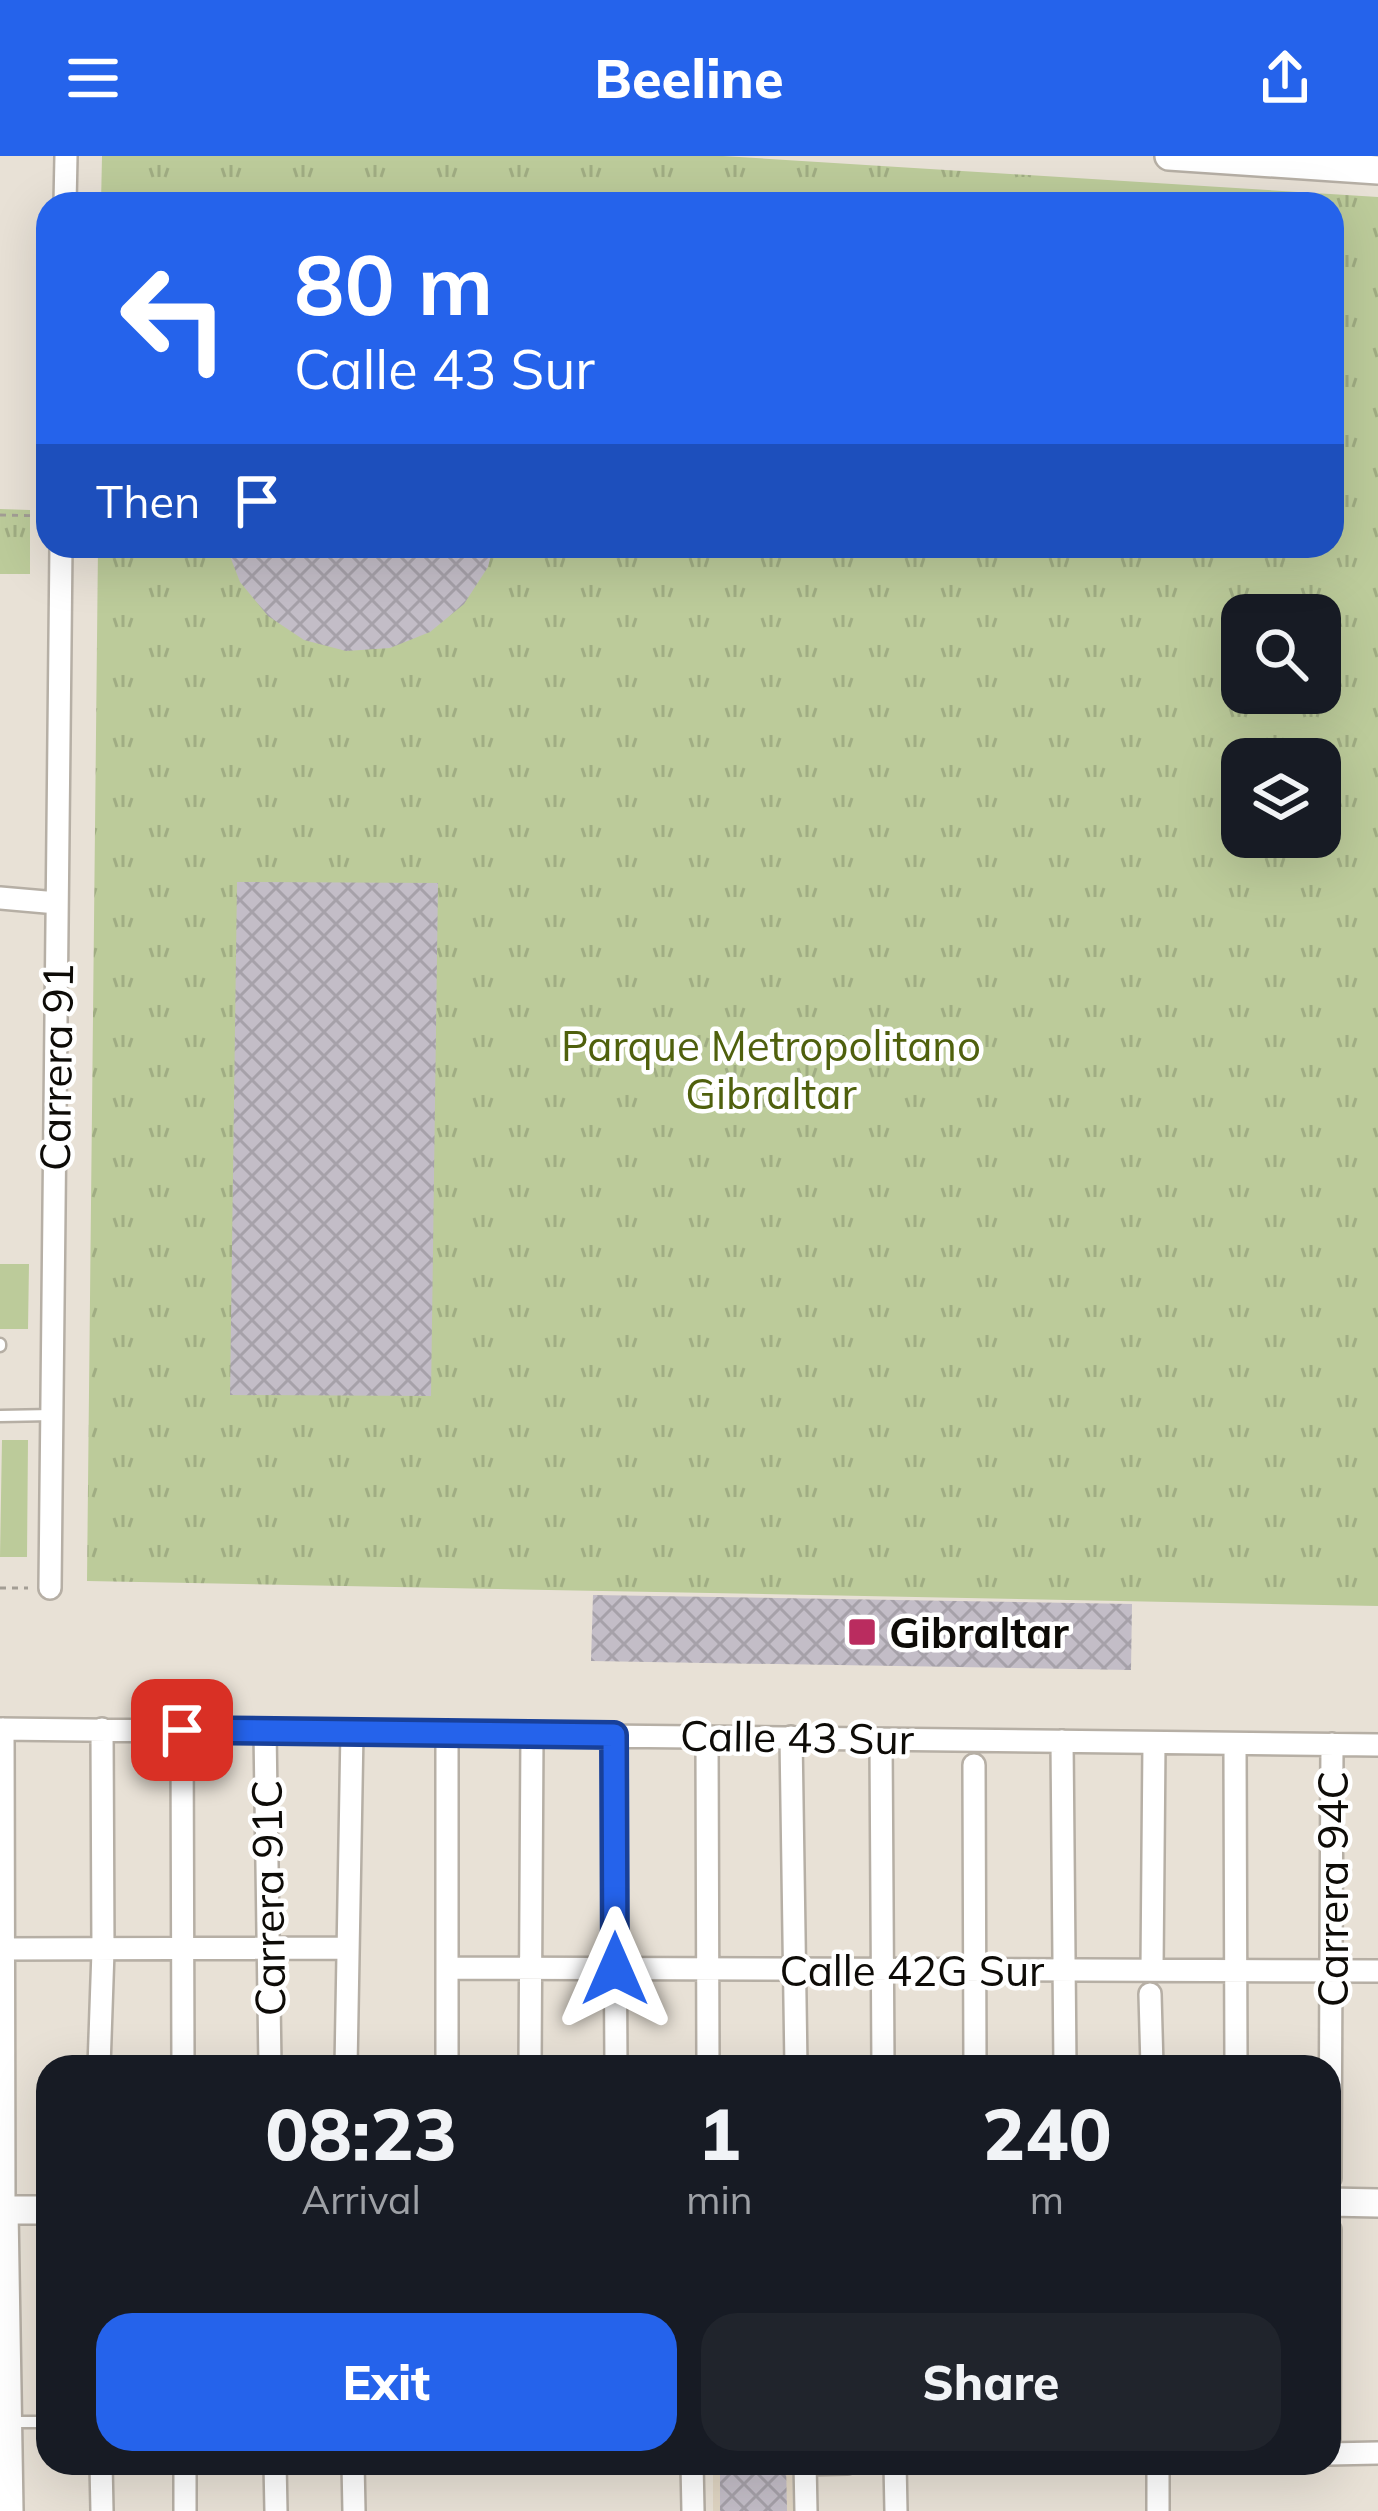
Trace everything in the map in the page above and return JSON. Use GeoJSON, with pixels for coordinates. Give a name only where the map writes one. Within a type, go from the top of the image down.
{"type":"FeatureCollection","features":[{"type":"Feature","properties":{"kind":"street"},"geometry":{"type":"LineString","coordinates":[[65,192],[66,156]]}},
{"type":"Feature","properties":{"kind":"street"},"geometry":{"type":"LineString","coordinates":[[1169,156],[1360,165]]}},
{"type":"Feature","properties":{"kind":"street","name":"Carrera 91"},"geometry":{"type":"LineString","coordinates":[[50,1588],[62,558]]}},
{"type":"Feature","properties":{"kind":"street"},"geometry":{"type":"LineString","coordinates":[[0,898],[58,903]]}},
{"type":"Feature","properties":{"kind":"street"},"geometry":{"type":"LineString","coordinates":[[2,1729],[3,2374],[9,2511]]}},
{"type":"Feature","properties":{"kind":"street","name":"Calle 43 Sur"},"geometry":{"type":"LineString","coordinates":[[2,1729],[1378,1745]]}},
{"type":"Feature","properties":{"kind":"street"},"geometry":{"type":"LineString","coordinates":[[99,2055],[102,1730]]}},
{"type":"Feature","properties":{"kind":"street"},"geometry":{"type":"LineString","coordinates":[[182,1730],[183,2055]]}},
{"type":"Feature","properties":{"kind":"street","name":"Carrera 91C"},"geometry":{"type":"LineString","coordinates":[[266,1730],[270,2055]]}},
{"type":"Feature","properties":{"kind":"street"},"geometry":{"type":"LineString","coordinates":[[346,2055],[352,1731]]}},
{"type":"Feature","properties":{"kind":"street"},"geometry":{"type":"LineString","coordinates":[[447,1733],[447,2055]]}},
{"type":"Feature","properties":{"kind":"street"},"geometry":{"type":"LineString","coordinates":[[530,2055],[532,1734]]}},
{"type":"Feature","properties":{"kind":"street"},"geometry":{"type":"LineString","coordinates":[[614,1735],[616,2055]]}},
{"type":"Feature","properties":{"kind":"street"},"geometry":{"type":"LineString","coordinates":[[707,1736],[708,2055]]}},
{"type":"Feature","properties":{"kind":"street"},"geometry":{"type":"LineString","coordinates":[[791,1738],[796,2055]]}},
{"type":"Feature","properties":{"kind":"street"},"geometry":{"type":"LineString","coordinates":[[881,1739],[884,2055]]}},
{"type":"Feature","properties":{"kind":"street"},"geometry":{"type":"LineString","coordinates":[[1062,1741],[1064,2055]]}},
{"type":"Feature","properties":{"kind":"street"},"geometry":{"type":"LineString","coordinates":[[1152,1969],[1154,1743]]}},
{"type":"Feature","properties":{"kind":"street","name":"Carrera 94C"},"geometry":{"type":"LineString","coordinates":[[1331,2055],[1332,1744]]}},
{"type":"Feature","properties":{"kind":"street"},"geometry":{"type":"LineString","coordinates":[[1235,1745],[1236,2055]]}},
{"type":"Feature","properties":{"kind":"street"},"geometry":{"type":"LineString","coordinates":[[974,1765],[975,2055]]}},
{"type":"Feature","properties":{"kind":"street"},"geometry":{"type":"LineString","coordinates":[[2,1949],[346,1948]]}},
{"type":"Feature","properties":{"kind":"street","name":"Calle 42G Sur"},"geometry":{"type":"LineString","coordinates":[[447,1968],[1378,1971]]}},
{"type":"Feature","properties":{"kind":"street"},"geometry":{"type":"LineString","coordinates":[[1150,1994],[1152,2055]]}},
{"type":"Feature","properties":{"kind":"street"},"geometry":{"type":"LineString","coordinates":[[1341,2202],[1378,2203]]}},
{"type":"Feature","properties":{"kind":"street"},"geometry":{"type":"LineString","coordinates":[[2,2210],[36,2210]]}},
{"type":"Feature","properties":{"kind":"street"},"geometry":{"type":"LineString","coordinates":[[1341,2451],[1378,2453]]}},
{"type":"Feature","properties":{"kind":"street"},"geometry":{"type":"LineString","coordinates":[[102,2475],[103,2511]]}},
{"type":"Feature","properties":{"kind":"street"},"geometry":{"type":"LineString","coordinates":[[184,2475],[185,2511]]}},
{"type":"Feature","properties":{"kind":"street"},"geometry":{"type":"LineString","coordinates":[[275,2475],[276,2511]]}},
{"type":"Feature","properties":{"kind":"street"},"geometry":{"type":"LineString","coordinates":[[352,2475],[354,2511]]}},
{"type":"Feature","properties":{"kind":"street"},"geometry":{"type":"LineString","coordinates":[[692,2475],[693,2511]]}},
{"type":"Feature","properties":{"kind":"street"},"geometry":{"type":"LineString","coordinates":[[805,2475],[806,2511]]}},
{"type":"Feature","properties":{"kind":"street"},"geometry":{"type":"LineString","coordinates":[[895,2475],[896,2511]]}},
{"type":"Feature","properties":{"kind":"street"},"geometry":{"type":"LineString","coordinates":[[1158,2475],[1158,2511]]}},
{"type":"Feature","properties":{"kind":"lane"},"geometry":{"type":"LineString","coordinates":[[0,1416],[52,1415]]}},
{"type":"Feature","properties":{"kind":"lane"},"geometry":{"type":"LineString","coordinates":[[8,2422],[36,2422]]}},
{"type":"Feature","properties":{"kind":"path"},"geometry":{"type":"LineString","coordinates":[[0,515],[36,516]]}},
{"type":"Feature","properties":{"kind":"path"},"geometry":{"type":"LineString","coordinates":[[0,1588],[50,1588]]}},
{"type":"Feature","properties":{"kind":"shaded area"},"geometry":{"type":"Polygon","coordinates":[[[713,2475],[792,2475],[793,2511],[713,2511],[713,2475]]]}},
{"type":"Feature","properties":{"kind":"green space","name":"Parque Metropolitano Gibraltar"},"geometry":{"type":"Polygon","coordinates":[[[102,156],[723,156],[1298,192],[101,192],[102,156]]]}},
{"type":"Feature","properties":{"kind":"green space","name":"Parque Metropolitano Gibraltar"},"geometry":{"type":"Polygon","coordinates":[[[1344,195],[1378,197],[1378,1606],[87,1581],[98,558],[1344,558],[1344,195]]]}},
{"type":"Feature","properties":{"kind":"green space"},"geometry":{"type":"Polygon","coordinates":[[[0,509],[30,510],[30,574],[0,574],[0,509]]]}},
{"type":"Feature","properties":{"kind":"green space"},"geometry":{"type":"Polygon","coordinates":[[[0,1264],[29,1264],[28,1329],[0,1329],[0,1264]]]}},
{"type":"Feature","properties":{"kind":"green space"},"geometry":{"type":"Polygon","coordinates":[[[2,1440],[28,1440],[27,1557],[0,1557],[2,1440]]]}},
{"type":"Feature","properties":{"kind":"building"},"geometry":{"type":"Polygon","coordinates":[[[231,558],[490,558],[464,604],[430,632],[390,648],[346,651],[304,640],[268,616],[240,582],[231,558]]]}},
{"type":"Feature","properties":{"kind":"building"},"geometry":{"type":"Polygon","coordinates":[[[237,882],[438,883],[431,1396],[230,1395],[237,882]]]}},
{"type":"Feature","properties":{"kind":"building","name":"Gibraltar"},"geometry":{"type":"Polygon","coordinates":[[[593,1595],[1132,1604],[1131,1670],[591,1661],[593,1595]]]}},
{"type":"Feature","properties":{"kind":"building"},"geometry":{"type":"Polygon","coordinates":[[[720,2475],[786,2475],[787,2511],[720,2511],[720,2475]]]}},
{"type":"Feature","properties":{"kind":"place","name":"Gibraltar"},"geometry":{"type":"Point","coordinates":[862,1632]}},
{"type":"Feature","properties":{"kind":"route"},"geometry":{"type":"LineString","coordinates":[[182,1730],[614,1735],[615,1969]]}}]}
